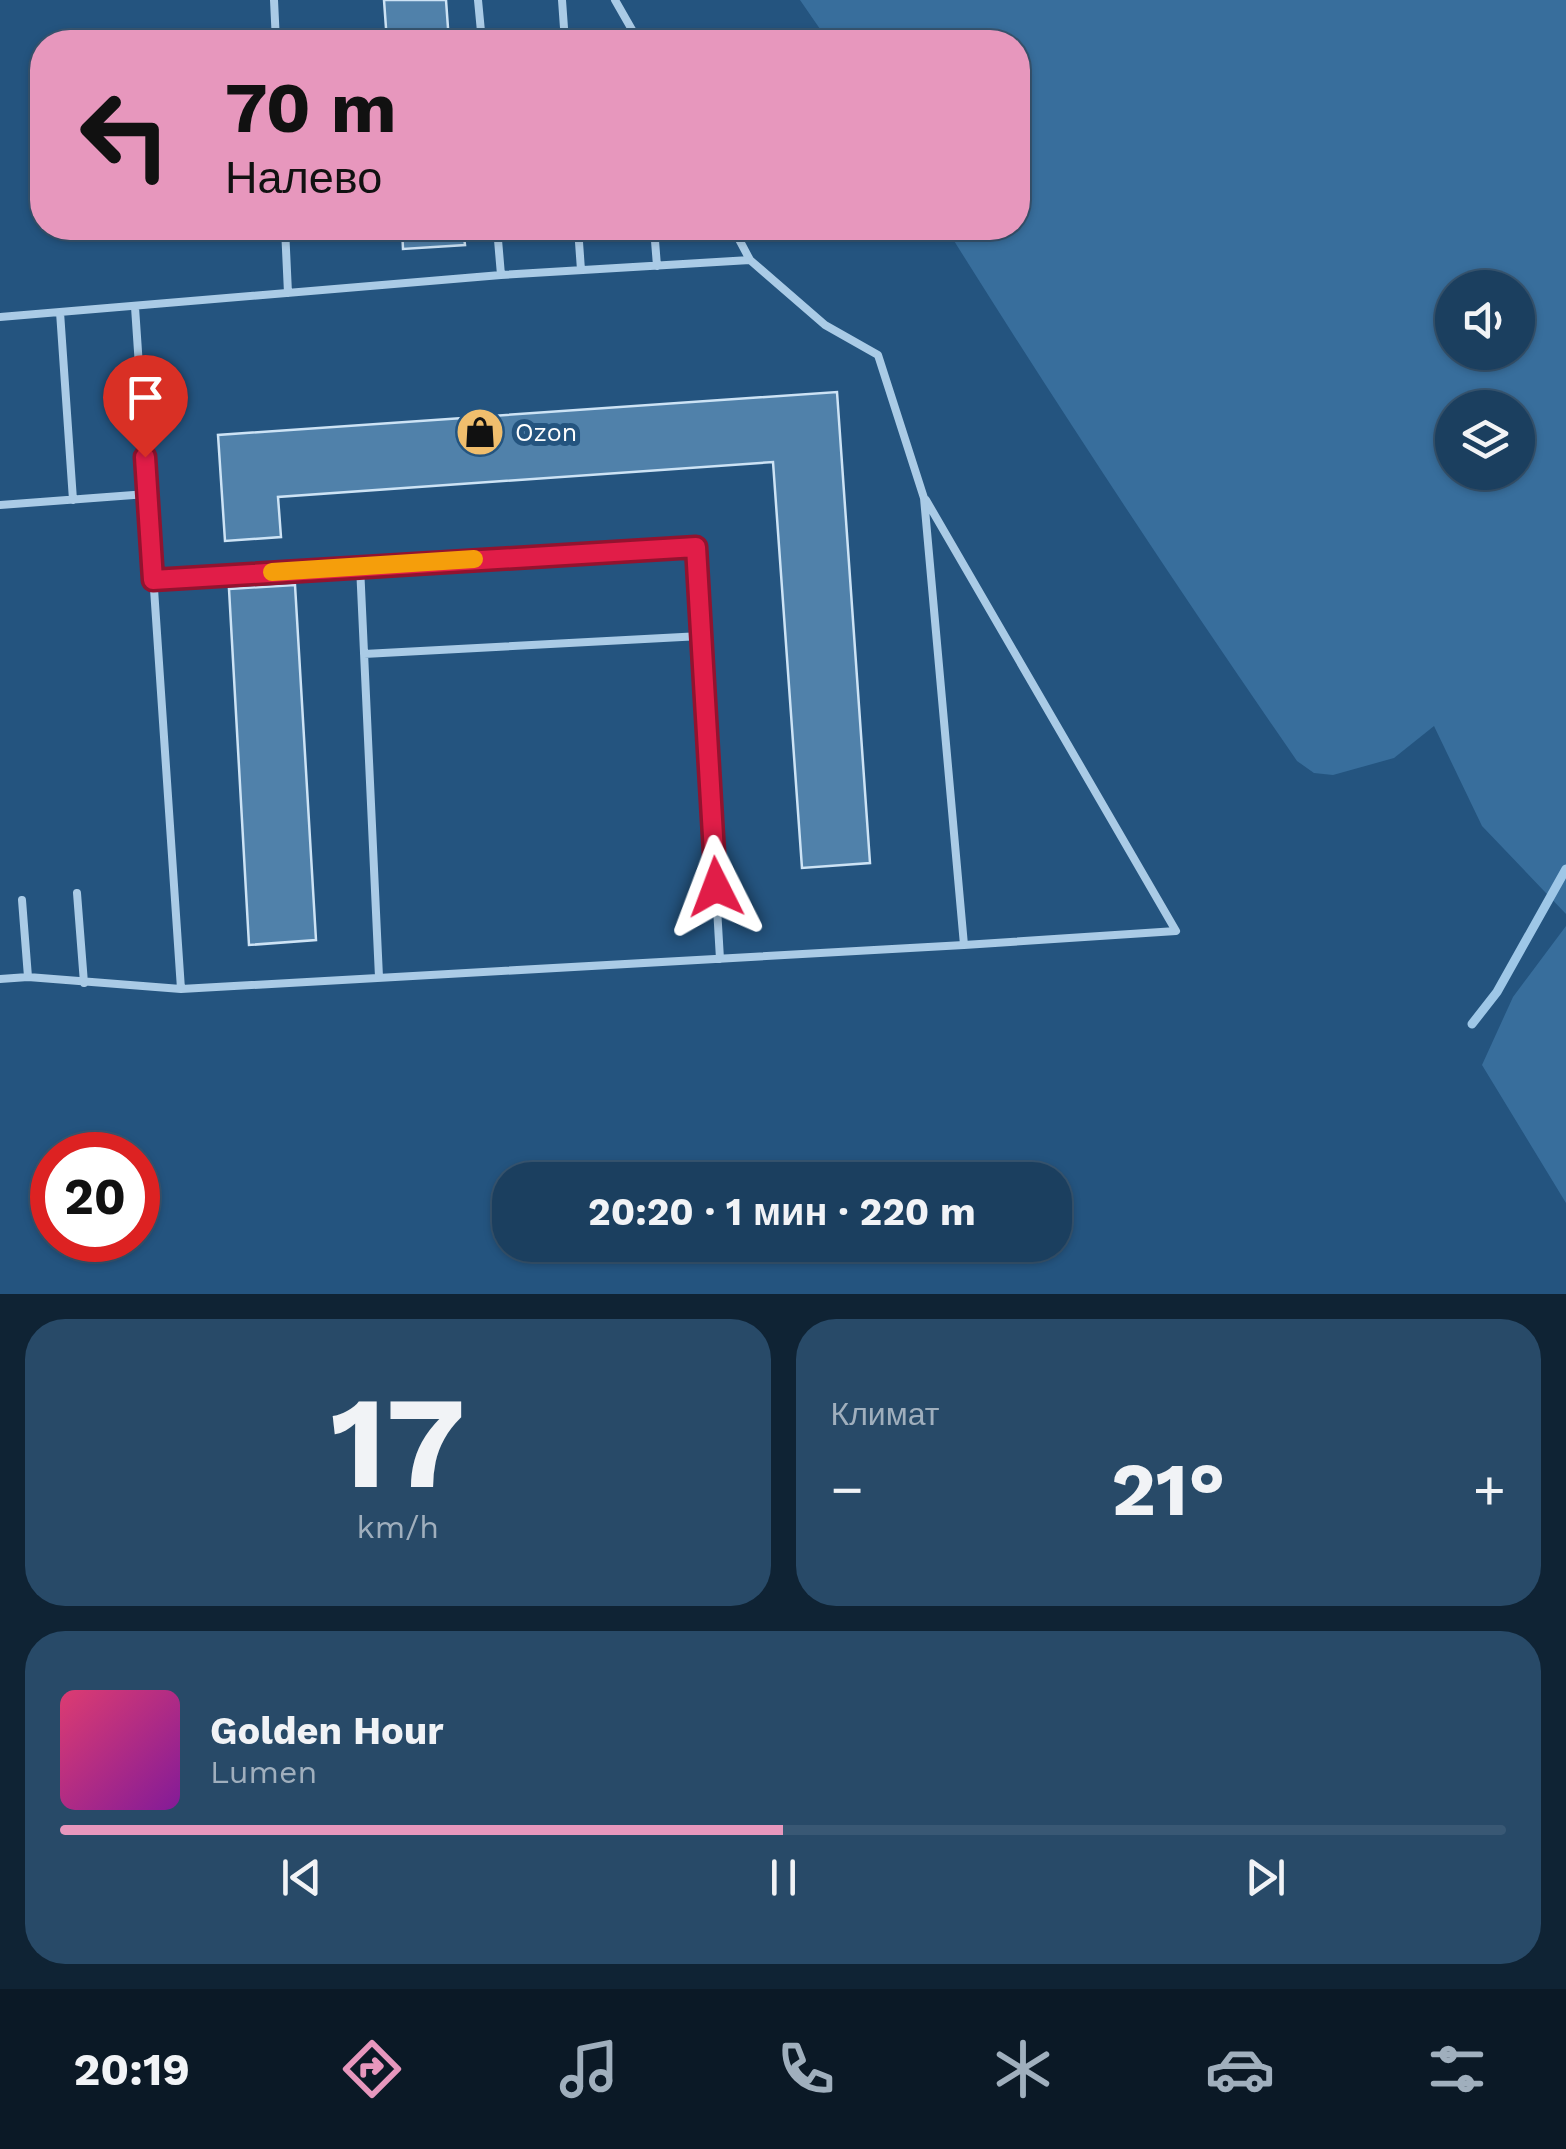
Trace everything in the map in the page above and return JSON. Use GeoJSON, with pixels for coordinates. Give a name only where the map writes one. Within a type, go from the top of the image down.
{"type":"FeatureCollection","features":[{"type":"Feature","properties":{"kind":"lane"},"geometry":{"type":"LineString","coordinates":[[274,0],[275,30]]}},
{"type":"Feature","properties":{"kind":"lane"},"geometry":{"type":"LineString","coordinates":[[478,0],[481,30]]}},
{"type":"Feature","properties":{"kind":"lane"},"geometry":{"type":"LineString","coordinates":[[562,0],[564,30]]}},
{"type":"Feature","properties":{"kind":"lane"},"geometry":{"type":"LineString","coordinates":[[616,0],[632,30]]}},
{"type":"Feature","properties":{"kind":"lane"},"geometry":{"type":"LineString","coordinates":[[286,240],[288,293]]}},
{"type":"Feature","properties":{"kind":"lane"},"geometry":{"type":"LineString","coordinates":[[498,240],[501,276]]}},
{"type":"Feature","properties":{"kind":"lane"},"geometry":{"type":"LineString","coordinates":[[579,240],[581,270]]}},
{"type":"Feature","properties":{"kind":"lane"},"geometry":{"type":"LineString","coordinates":[[655,240],[656,266]]}},
{"type":"Feature","properties":{"kind":"lane"},"geometry":{"type":"LineString","coordinates":[[0,979],[28,977],[180,989],[1176,931],[924,498],[878,355],[825,325],[750,260],[739,240]]}},
{"type":"Feature","properties":{"kind":"lane"},"geometry":{"type":"LineString","coordinates":[[0,317],[750,260]]}},
{"type":"Feature","properties":{"kind":"lane"},"geometry":{"type":"LineString","coordinates":[[135,307],[180,989]]}},
{"type":"Feature","properties":{"kind":"lane"},"geometry":{"type":"LineString","coordinates":[[60,312],[73,500]]}},
{"type":"Feature","properties":{"kind":"lane"},"geometry":{"type":"LineString","coordinates":[[0,505],[147,494]]}},
{"type":"Feature","properties":{"kind":"lane"},"geometry":{"type":"LineString","coordinates":[[924,498],[964,945]]}},
{"type":"Feature","properties":{"kind":"lane"},"geometry":{"type":"LineString","coordinates":[[153,580],[696,547],[720,959]]}},
{"type":"Feature","properties":{"kind":"lane"},"geometry":{"type":"LineString","coordinates":[[360,566],[379,977]]}},
{"type":"Feature","properties":{"kind":"lane"},"geometry":{"type":"LineString","coordinates":[[364,654],[701,636]]}},
{"type":"Feature","properties":{"kind":"lane"},"geometry":{"type":"LineString","coordinates":[[77,893],[84,983]]}},
{"type":"Feature","properties":{"kind":"lane"},"geometry":{"type":"LineString","coordinates":[[22,900],[28,977]]}},
{"type":"Feature","properties":{"kind":"shaded area"},"geometry":{"type":"Polygon","coordinates":[[[800,0],[1566,0],[1566,914],[1482,826],[1434,726],[1394,758],[1333,775],[1314,773],[1297,761],[1118,497],[954,240],[1030,240],[1030,30],[821,30],[800,0]]]}},
{"type":"Feature","properties":{"kind":"shaded area"},"geometry":{"type":"Polygon","coordinates":[[[1566,926],[1566,1203],[1482,1065],[1513,997],[1566,926]]]}},
{"type":"Feature","properties":{"kind":"building"},"geometry":{"type":"Polygon","coordinates":[[[384,0],[446,0],[448,30],[386,30],[384,0]]]}},
{"type":"Feature","properties":{"kind":"building"},"geometry":{"type":"Polygon","coordinates":[[[403,240],[464,240],[465,245],[403,249],[403,240]]]}},
{"type":"Feature","properties":{"kind":"building"},"geometry":{"type":"Polygon","coordinates":[[[837,392],[870,863],[802,868],[773,462],[278,497],[281,537],[225,541],[218,435],[837,392]]]}},
{"type":"Feature","properties":{"kind":"building"},"geometry":{"type":"Polygon","coordinates":[[[295,585],[316,940],[249,945],[229,589],[295,585]]]}},
{"type":"Feature","properties":{"kind":"waterway"},"geometry":{"type":"LineString","coordinates":[[1472,1024],[1497,992],[1566,869]]}},
{"type":"Feature","properties":{"kind":"slow traffic"},"geometry":{"type":"LineString","coordinates":[[272,572],[474,559]]}},
{"type":"Feature","properties":{"kind":"place","name":"Ozon"},"geometry":{"type":"Point","coordinates":[480,432]}},
{"type":"Feature","properties":{"kind":"route"},"geometry":{"type":"LineString","coordinates":[[145,457],[153,580],[696,547],[716,887]]}}]}
